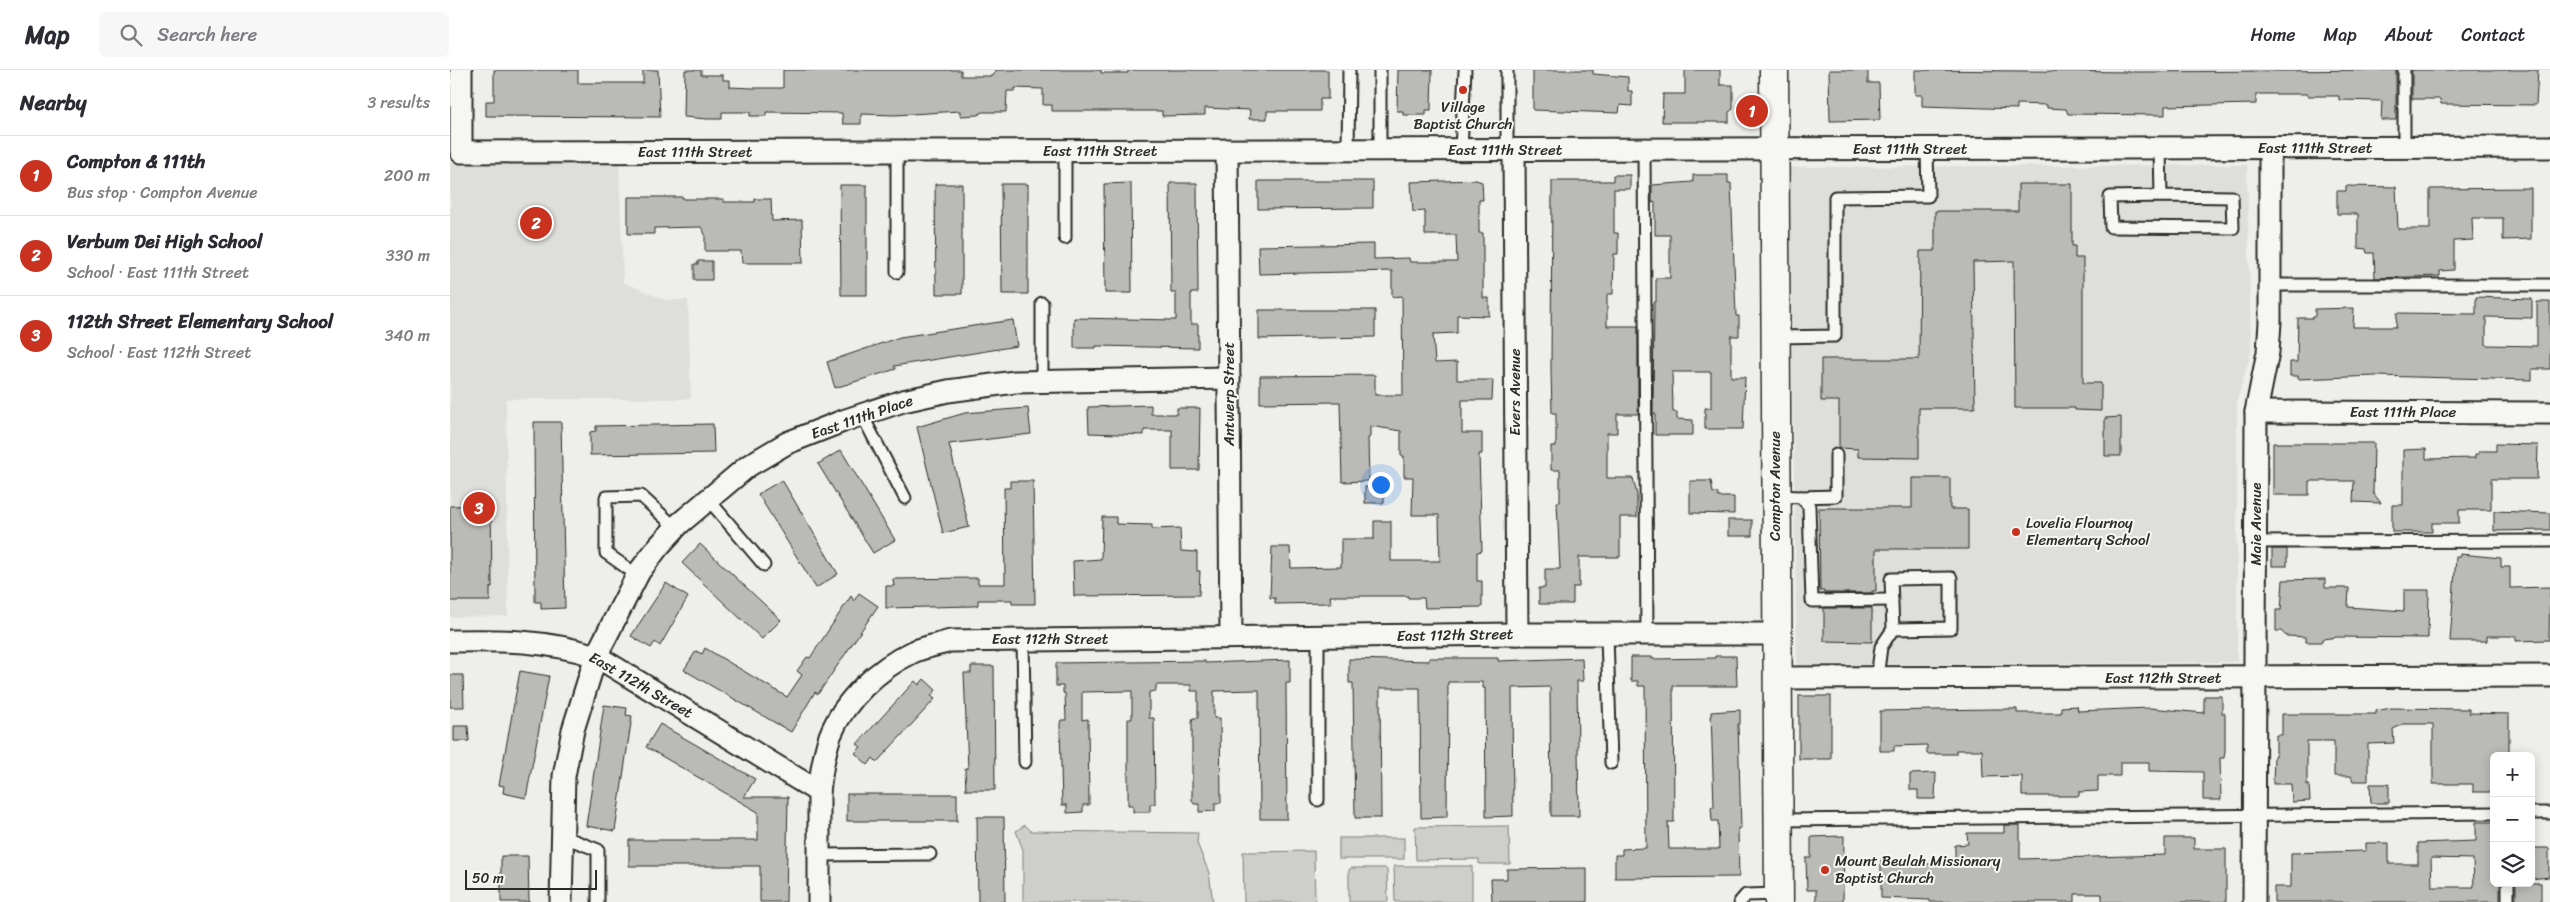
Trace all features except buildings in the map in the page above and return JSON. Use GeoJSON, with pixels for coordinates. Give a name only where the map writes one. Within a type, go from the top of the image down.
{"type":"FeatureCollection","features":[{"type":"Feature","properties":{"kind":"main road","name":"Compton Avenue"},"geometry":{"type":"LineString","coordinates":[[1774,70],[1774,337],[1795,500],[1776,634],[1779,898]]}},
{"type":"Feature","properties":{"kind":"street","name":"East 111th Street"},"geometry":{"type":"LineString","coordinates":[[461,70],[461,152],[2550,147]]}},
{"type":"Feature","properties":{"kind":"street","name":"Maie Avenue"},"geometry":{"type":"LineString","coordinates":[[2254,902],[2256,412],[2268,352],[2270,148]]}},
{"type":"Feature","properties":{"kind":"street","name":"Antwerp Street"},"geometry":{"type":"LineString","coordinates":[[1227,150],[1231,637]]}},
{"type":"Feature","properties":{"kind":"street","name":"Evers Avenue"},"geometry":{"type":"LineString","coordinates":[[1511,150],[1517,634]]}},
{"type":"Feature","properties":{"kind":"street","name":"East 111th Place"},"geometry":{"type":"LineString","coordinates":[[562,902],[564,776],[573,730],[596,656],[637,575],[676,528],[748,466],[787,444],[862,415],[903,401],[948,391],[985,385],[1042,381],[1228,378]]}},
{"type":"Feature","properties":{"kind":"street","name":"East 111th Place"},"geometry":{"type":"LineString","coordinates":[[2256,412],[2550,413]]}},
{"type":"Feature","properties":{"kind":"street","name":"East 112th Street"},"geometry":{"type":"LineString","coordinates":[[450,641],[535,642],[569,648],[596,656],[819,792],[831,735],[844,711],[865,685],[886,667],[914,651],[950,641],[1517,634],[1776,634]]}},
{"type":"Feature","properties":{"kind":"street","name":"East 112th Street"},"geometry":{"type":"LineString","coordinates":[[1776,678],[2550,676]]}},
{"type":"Feature","properties":{"kind":"street"},"geometry":{"type":"LineString","coordinates":[[819,792],[819,902]]}},
{"type":"Feature","properties":{"kind":"lane"},"geometry":{"type":"LineString","coordinates":[[1348,150],[1349,70]]}},
{"type":"Feature","properties":{"kind":"lane"},"geometry":{"type":"LineString","coordinates":[[1380,70],[1380,150]]}},
{"type":"Feature","properties":{"kind":"lane"},"geometry":{"type":"LineString","coordinates":[[1462,150],[1465,70]]}},
{"type":"Feature","properties":{"kind":"lane"},"geometry":{"type":"LineString","coordinates":[[1507,70],[1511,150]]}},
{"type":"Feature","properties":{"kind":"lane"},"geometry":{"type":"LineString","coordinates":[[2404,70],[2404,148]]}},
{"type":"Feature","properties":{"kind":"lane"},"geometry":{"type":"LineString","coordinates":[[2160,148],[2160,196]]}},
{"type":"Feature","properties":{"kind":"lane"},"geometry":{"type":"LineString","coordinates":[[1644,149],[1647,635]]}},
{"type":"Feature","properties":{"kind":"lane"},"geometry":{"type":"LineString","coordinates":[[1774,337],[1835,336],[1835,197],[1928,196],[1927,149]]}},
{"type":"Feature","properties":{"kind":"lane"},"geometry":{"type":"LineString","coordinates":[[897,151],[897,272]]}},
{"type":"Feature","properties":{"kind":"lane"},"geometry":{"type":"LineString","coordinates":[[1065,238],[1066,151]]}},
{"type":"Feature","properties":{"kind":"lane"},"geometry":{"type":"LineString","coordinates":[[2160,196],[2232,197],[2233,228],[2111,227],[2110,197],[2160,196]]}},
{"type":"Feature","properties":{"kind":"lane"},"geometry":{"type":"LineString","coordinates":[[2270,285],[2550,286]]}},
{"type":"Feature","properties":{"kind":"lane"},"geometry":{"type":"LineString","coordinates":[[1042,303],[1042,381]]}},
{"type":"Feature","properties":{"kind":"lane"},"geometry":{"type":"LineString","coordinates":[[862,415],[905,498]]}},
{"type":"Feature","properties":{"kind":"lane"},"geometry":{"type":"LineString","coordinates":[[1836,455],[1836,496],[1795,500],[1812,600],[1892,600]]}},
{"type":"Feature","properties":{"kind":"lane"},"geometry":{"type":"LineString","coordinates":[[637,575],[606,554],[606,497],[641,496],[676,528]]}},
{"type":"Feature","properties":{"kind":"lane"},"geometry":{"type":"LineString","coordinates":[[708,499],[764,565]]}},
{"type":"Feature","properties":{"kind":"lane"},"geometry":{"type":"LineString","coordinates":[[2256,542],[2550,540]]}},
{"type":"Feature","properties":{"kind":"lane"},"geometry":{"type":"LineString","coordinates":[[1877,678],[1882,647],[1893,629],[1891,579],[1951,578],[1951,628],[1893,629]]}},
{"type":"Feature","properties":{"kind":"lane"},"geometry":{"type":"LineString","coordinates":[[1607,635],[1611,763]]}},
{"type":"Feature","properties":{"kind":"lane"},"geometry":{"type":"LineString","coordinates":[[1318,636],[1318,800]]}},
{"type":"Feature","properties":{"kind":"lane"},"geometry":{"type":"LineString","coordinates":[[1023,639],[1025,762]]}},
{"type":"Feature","properties":{"kind":"lane"},"geometry":{"type":"LineString","coordinates":[[1778,820],[2490,813]]}},
{"type":"Feature","properties":{"kind":"lane"},"geometry":{"type":"LineString","coordinates":[[2535,813],[2550,813]]}},
{"type":"Feature","properties":{"kind":"lane"},"geometry":{"type":"LineString","coordinates":[[562,836],[598,850],[598,902]]}},
{"type":"Feature","properties":{"kind":"lane"},"geometry":{"type":"LineString","coordinates":[[819,855],[930,854]]}},
{"type":"Feature","properties":{"kind":"lane"},"geometry":{"type":"LineString","coordinates":[[2508,887],[2508,902]]}},
{"type":"Feature","properties":{"kind":"lane"},"geometry":{"type":"LineString","coordinates":[[1740,902],[1746,895],[1779,898]]}},
{"type":"Feature","properties":{"kind":"shaded area"},"geometry":{"type":"Polygon","coordinates":[[[450,163],[619,163],[623,282],[665,300],[688,300],[691,399],[506,399],[508,616],[450,617],[450,163]]]}},
{"type":"Feature","properties":{"kind":"shaded area","name":"Lovelia Flournoy Elementary School"},"geometry":{"type":"Polygon","coordinates":[[[2247,165],[2251,352],[2237,401],[2237,662],[1797,665],[1789,167],[2247,165]]]}},
{"type":"Feature","properties":{"kind":"shaded area"},"geometry":{"type":"Polygon","coordinates":[[[1025,825],[1031,831],[1198,833],[1197,843],[1209,873],[1213,902],[1023,902],[1023,850],[1016,831],[1025,825]]]}},
{"type":"Feature","properties":{"kind":"shaded area"},"geometry":{"type":"Polygon","coordinates":[[[1509,826],[1510,864],[1479,864],[1479,859],[1416,860],[1415,827],[1509,826]]]}},
{"type":"Feature","properties":{"kind":"shaded area"},"geometry":{"type":"Polygon","coordinates":[[[1339,838],[1404,838],[1404,859],[1339,859],[1339,838]]]}},
{"type":"Feature","properties":{"kind":"shaded area"},"geometry":{"type":"Polygon","coordinates":[[[1314,851],[1315,902],[1244,902],[1243,852],[1314,851]]]}},
{"type":"Feature","properties":{"kind":"shaded area"},"geometry":{"type":"Polygon","coordinates":[[[1394,866],[1472,866],[1472,902],[1395,902],[1394,866]]]}},
{"type":"Feature","properties":{"kind":"shaded area"},"geometry":{"type":"Polygon","coordinates":[[[1351,868],[1385,868],[1387,870],[1388,902],[1349,902],[1349,870],[1351,868]]]}},
{"type":"Feature","properties":{"kind":"place","name":"Village Baptist Church"},"geometry":{"type":"Point","coordinates":[1463,90]}},
{"type":"Feature","properties":{"kind":"place","name":"Compton & 111th"},"geometry":{"type":"Point","coordinates":[1752,111]}},
{"type":"Feature","properties":{"kind":"place","name":"Verbum Dei High School"},"geometry":{"type":"Point","coordinates":[536,223]}},
{"type":"Feature","properties":{"kind":"place","name":"112th Street Elementary School"},"geometry":{"type":"Point","coordinates":[479,508]}},
{"type":"Feature","properties":{"kind":"place","name":"Lovelia Flournoy Elementary School"},"geometry":{"type":"Point","coordinates":[2016,532]}},
{"type":"Feature","properties":{"kind":"place","name":"Mount Beulah Missionary Baptist Church"},"geometry":{"type":"Point","coordinates":[1825,870]}}]}
